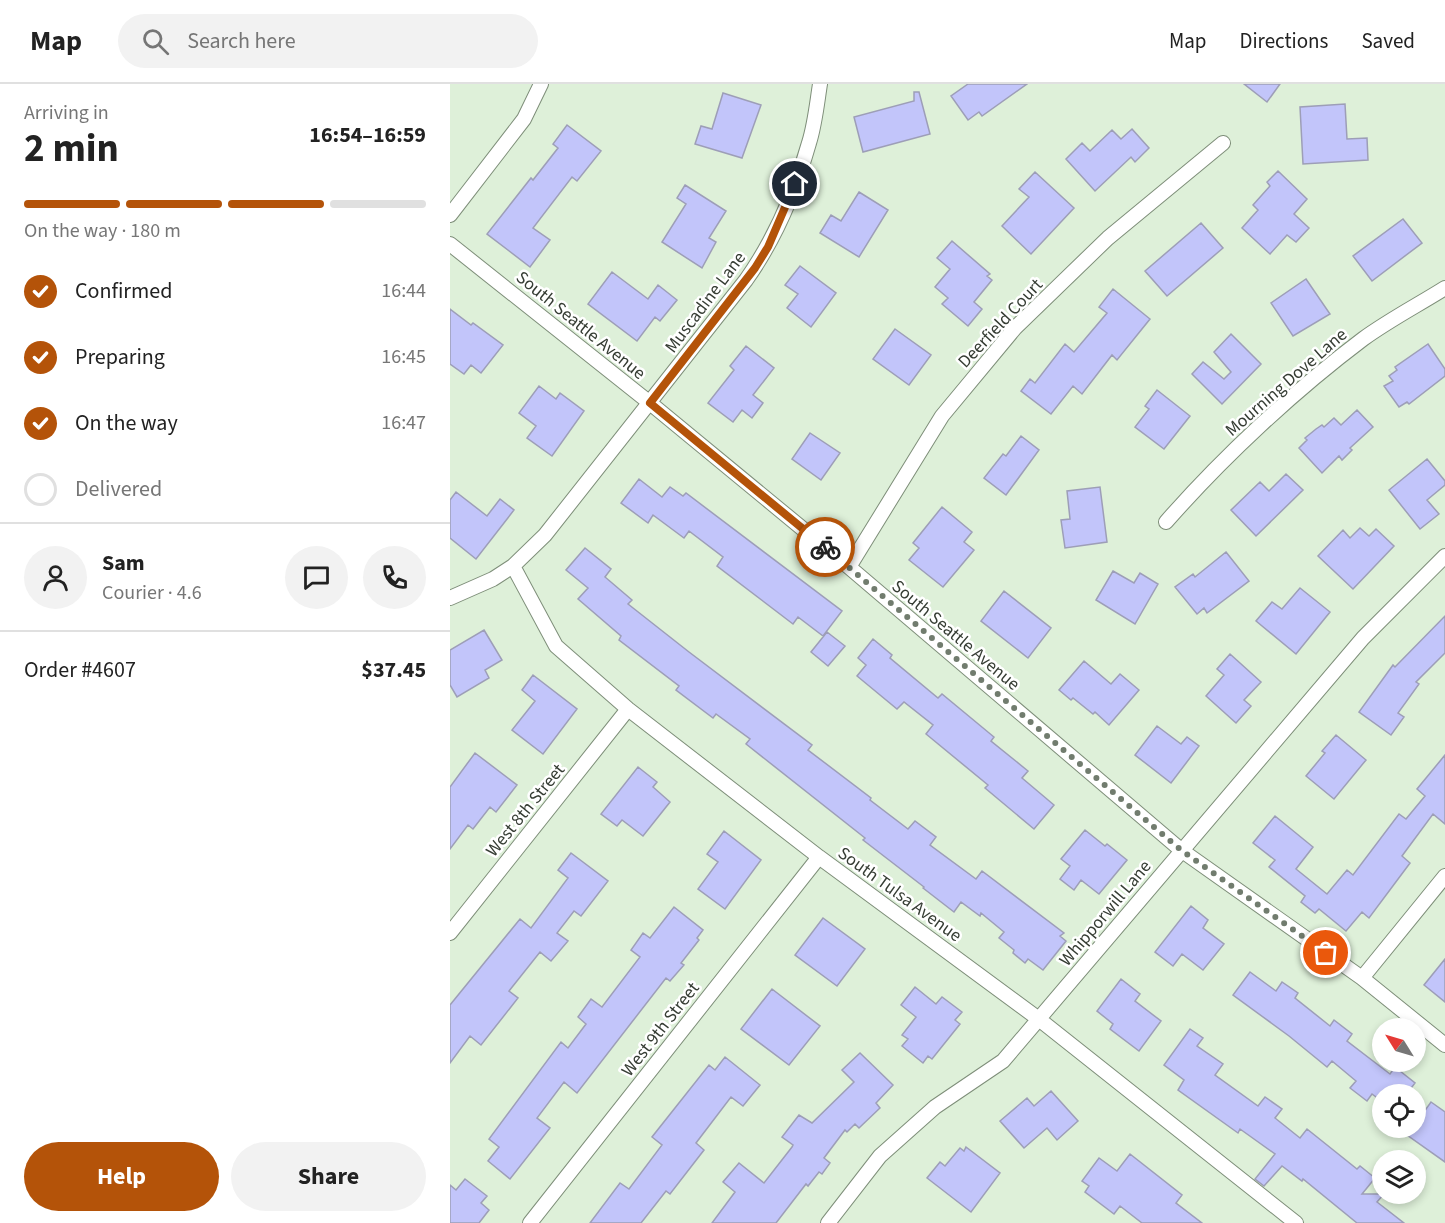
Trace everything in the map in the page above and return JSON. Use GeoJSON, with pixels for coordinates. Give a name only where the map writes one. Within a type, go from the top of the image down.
{"type":"FeatureCollection","features":[{"type":"Feature","properties":{"kind":"street"},"geometry":{"type":"LineString","coordinates":[[450,215],[524,119],[541,84]]}},
{"type":"Feature","properties":{"kind":"street","name":"Muscadine Lane"},"geometry":{"type":"LineString","coordinates":[[450,598],[493,579],[513,566],[545,536],[746,280],[768,247],[787,206],[810,142],[820,84]]}},
{"type":"Feature","properties":{"kind":"street","name":"Deerfield Court"},"geometry":{"type":"LineString","coordinates":[[849,567],[942,416],[1015,328],[1108,238],[1223,142]]}},
{"type":"Feature","properties":{"kind":"street","name":"South Seattle Avenue"},"geometry":{"type":"LineString","coordinates":[[450,244],[650,403],[849,567],[1181,850],[1362,978],[1445,1045]]}},
{"type":"Feature","properties":{"kind":"street","name":"Mourning Dove Lane"},"geometry":{"type":"LineString","coordinates":[[1166,522],[1200,483],[1304,388],[1365,338],[1445,288]]}},
{"type":"Feature","properties":{"kind":"street","name":"Whipporwill Lane"},"geometry":{"type":"LineString","coordinates":[[828,1223],[880,1156],[935,1107],[1003,1061],[1363,638],[1445,556]]}},
{"type":"Feature","properties":{"kind":"street","name":"South Tulsa Avenue"},"geometry":{"type":"LineString","coordinates":[[513,566],[556,646],[628,709],[819,857],[1040,1020],[1296,1223]]}},
{"type":"Feature","properties":{"kind":"street","name":"West 8th Street"},"geometry":{"type":"LineString","coordinates":[[450,933],[628,709]]}},
{"type":"Feature","properties":{"kind":"street","name":"West 9th Street"},"geometry":{"type":"LineString","coordinates":[[530,1223],[819,857]]}},
{"type":"Feature","properties":{"kind":"street"},"geometry":{"type":"LineString","coordinates":[[1362,978],[1445,876]]}},
{"type":"Feature","properties":{"kind":"building"},"geometry":{"type":"Polygon","coordinates":[[[968,84],[1027,84],[982,116],[979,112],[968,120],[951,96],[968,84]]]}},
{"type":"Feature","properties":{"kind":"building"},"geometry":{"type":"Polygon","coordinates":[[[1244,84],[1280,84],[1267,102],[1244,84]]]}},
{"type":"Feature","properties":{"kind":"building"},"geometry":{"type":"Polygon","coordinates":[[[914,92],[919,92],[930,134],[863,152],[854,117],[914,101],[914,92]]]}},
{"type":"Feature","properties":{"kind":"building"},"geometry":{"type":"Polygon","coordinates":[[[723,93],[761,105],[742,158],[695,144],[701,126],[712,129],[723,93]]]}},
{"type":"Feature","properties":{"kind":"building"},"geometry":{"type":"Polygon","coordinates":[[[1345,104],[1347,139],[1367,138],[1368,160],[1303,164],[1300,107],[1345,104]]]}},
{"type":"Feature","properties":{"kind":"building"},"geometry":{"type":"Polygon","coordinates":[[[567,125],[601,151],[577,181],[572,177],[533,228],[550,240],[530,267],[487,234],[558,148],[553,144],[567,125]]]}},
{"type":"Feature","properties":{"kind":"building"},"geometry":{"type":"Polygon","coordinates":[[[1132,129],[1149,148],[1135,162],[1131,157],[1095,191],[1066,159],[1082,143],[1090,151],[1112,130],[1121,139],[1132,129]]]}},
{"type":"Feature","properties":{"kind":"building"},"geometry":{"type":"Polygon","coordinates":[[[1278,171],[1307,199],[1294,214],[1309,228],[1296,242],[1287,235],[1270,254],[1242,228],[1258,210],[1253,205],[1270,186],[1267,182],[1278,171]]]}},
{"type":"Feature","properties":{"kind":"building"},"geometry":{"type":"Polygon","coordinates":[[[1035,172],[1074,208],[1031,254],[1002,226],[1029,197],[1019,189],[1035,172]]]}},
{"type":"Feature","properties":{"kind":"building"},"geometry":{"type":"Polygon","coordinates":[[[685,185],[726,211],[709,238],[716,242],[702,268],[662,242],[686,204],[677,198],[685,185]]]}},
{"type":"Feature","properties":{"kind":"building"},"geometry":{"type":"Polygon","coordinates":[[[859,192],[888,210],[859,257],[820,233],[831,215],[841,221],[859,192]]]}},
{"type":"Feature","properties":{"kind":"building"},"geometry":{"type":"Polygon","coordinates":[[[1403,219],[1422,243],[1372,281],[1353,256],[1403,219]]]}},
{"type":"Feature","properties":{"kind":"building"},"geometry":{"type":"Polygon","coordinates":[[[1201,223],[1223,248],[1167,296],[1145,271],[1201,223]]]}},
{"type":"Feature","properties":{"kind":"building"},"geometry":{"type":"Polygon","coordinates":[[[952,241],[990,274],[987,276],[992,280],[974,302],[982,309],[968,326],[942,304],[948,298],[935,287],[950,269],[937,258],[952,241]]]}},
{"type":"Feature","properties":{"kind":"building"},"geometry":{"type":"Polygon","coordinates":[[[800,266],[836,293],[811,327],[787,308],[798,294],[785,285],[800,266]]]}},
{"type":"Feature","properties":{"kind":"building"},"geometry":{"type":"Polygon","coordinates":[[[612,272],[648,299],[658,285],[677,300],[660,321],[655,317],[637,341],[588,304],[612,272]]]}},
{"type":"Feature","properties":{"kind":"building"},"geometry":{"type":"Polygon","coordinates":[[[1306,279],[1330,314],[1293,336],[1271,303],[1306,279]]]}},
{"type":"Feature","properties":{"kind":"building"},"geometry":{"type":"Polygon","coordinates":[[[1113,289],[1150,319],[1117,360],[1112,355],[1082,394],[1073,386],[1051,414],[1021,391],[1030,379],[1035,383],[1065,344],[1074,352],[1107,313],[1099,307],[1113,289]]]}},
{"type":"Feature","properties":{"kind":"building"},"geometry":{"type":"Polygon","coordinates":[[[450,309],[503,345],[481,373],[471,365],[464,374],[450,364],[450,309]]]}},
{"type":"Feature","properties":{"kind":"building"},"geometry":{"type":"Polygon","coordinates":[[[895,329],[931,355],[909,385],[873,359],[895,329]]]}},
{"type":"Feature","properties":{"kind":"building"},"geometry":{"type":"Polygon","coordinates":[[[1231,334],[1261,364],[1222,404],[1192,374],[1203,362],[1224,379],[1231,372],[1214,352],[1231,334]]]}},
{"type":"Feature","properties":{"kind":"building"},"geometry":{"type":"Polygon","coordinates":[[[1428,344],[1445,369],[1445,376],[1409,404],[1407,402],[1399,407],[1384,386],[1393,381],[1389,376],[1397,370],[1395,367],[1428,344]]]}},
{"type":"Feature","properties":{"kind":"building"},"geometry":{"type":"Polygon","coordinates":[[[746,346],[774,368],[753,395],[763,403],[752,418],[742,410],[733,422],[708,403],[734,370],[730,366],[746,346]]]}},
{"type":"Feature","properties":{"kind":"building"},"geometry":{"type":"Polygon","coordinates":[[[539,386],[556,399],[560,393],[584,411],[552,456],[527,438],[536,426],[519,413],[539,386]]]}},
{"type":"Feature","properties":{"kind":"building"},"geometry":{"type":"Polygon","coordinates":[[[1157,390],[1190,416],[1164,449],[1135,427],[1149,409],[1145,406],[1157,390]]]}},
{"type":"Feature","properties":{"kind":"building"},"geometry":{"type":"Polygon","coordinates":[[[1357,410],[1373,427],[1350,448],[1352,450],[1342,460],[1339,456],[1322,473],[1299,448],[1307,440],[1305,438],[1322,425],[1324,427],[1334,418],[1341,425],[1357,410]]]}},
{"type":"Feature","properties":{"kind":"building"},"geometry":{"type":"Polygon","coordinates":[[[810,433],[840,453],[821,480],[792,459],[810,433]]]}},
{"type":"Feature","properties":{"kind":"building"},"geometry":{"type":"Polygon","coordinates":[[[1021,436],[1039,450],[1006,495],[984,478],[1003,454],[1006,456],[1021,436]]]}},
{"type":"Feature","properties":{"kind":"building"},"geometry":{"type":"Polygon","coordinates":[[[1427,459],[1445,481],[1445,485],[1427,500],[1439,514],[1420,529],[1389,490],[1427,459]]]}},
{"type":"Feature","properties":{"kind":"building"},"geometry":{"type":"Polygon","coordinates":[[[1286,474],[1303,490],[1256,536],[1231,510],[1260,482],[1269,491],[1286,474]]]}},
{"type":"Feature","properties":{"kind":"building"},"geometry":{"type":"Polygon","coordinates":[[[639,479],[662,497],[670,487],[683,496],[686,493],[842,611],[823,636],[798,617],[793,624],[717,566],[723,557],[689,531],[684,538],[653,515],[648,523],[621,503],[639,479]]]}},
{"type":"Feature","properties":{"kind":"building"},"geometry":{"type":"Polygon","coordinates":[[[1100,487],[1107,542],[1065,548],[1061,520],[1070,519],[1067,491],[1100,487]]]}},
{"type":"Feature","properties":{"kind":"building"},"geometry":{"type":"Polygon","coordinates":[[[456,492],[487,516],[500,499],[514,510],[476,559],[450,538],[450,500],[456,492]]]}},
{"type":"Feature","properties":{"kind":"building"},"geometry":{"type":"Polygon","coordinates":[[[942,507],[972,532],[964,542],[974,550],[943,587],[909,560],[919,548],[913,543],[942,507]]]}},
{"type":"Feature","properties":{"kind":"building"},"geometry":{"type":"Polygon","coordinates":[[[1360,528],[1369,536],[1376,529],[1394,546],[1353,589],[1318,556],[1343,530],[1350,538],[1360,528]]]}},
{"type":"Feature","properties":{"kind":"building"},"geometry":{"type":"Polygon","coordinates":[[[585,548],[611,569],[605,577],[632,600],[628,604],[812,745],[808,750],[871,798],[870,800],[908,829],[915,821],[936,837],[930,845],[976,879],[982,871],[1064,933],[1060,936],[1066,941],[1043,970],[1028,959],[1025,963],[1013,953],[1014,950],[999,938],[1004,932],[981,913],[980,916],[961,902],[954,912],[923,888],[863,840],[865,838],[746,744],[750,739],[716,714],[713,718],[676,690],[679,686],[619,640],[621,636],[578,599],[588,588],[566,570],[585,548]]]}},
{"type":"Feature","properties":{"kind":"building"},"geometry":{"type":"Polygon","coordinates":[[[1226,552],[1249,581],[1207,613],[1204,608],[1197,614],[1175,587],[1193,574],[1195,577],[1226,552]]]}},
{"type":"Feature","properties":{"kind":"building"},"geometry":{"type":"Polygon","coordinates":[[[1113,571],[1134,583],[1140,573],[1158,584],[1135,624],[1096,600],[1113,571]]]}},
{"type":"Feature","properties":{"kind":"building"},"geometry":{"type":"Polygon","coordinates":[[[1300,588],[1330,612],[1296,654],[1256,621],[1272,602],[1282,609],[1300,588]]]}},
{"type":"Feature","properties":{"kind":"building"},"geometry":{"type":"Polygon","coordinates":[[[1004,591],[1051,628],[1028,658],[981,621],[1004,591]]]}},
{"type":"Feature","properties":{"kind":"building"},"geometry":{"type":"Polygon","coordinates":[[[1445,616],[1445,653],[1416,682],[1419,684],[1398,713],[1404,717],[1391,735],[1359,712],[1393,665],[1395,667],[1445,616]]]}},
{"type":"Feature","properties":{"kind":"building"},"geometry":{"type":"Polygon","coordinates":[[[484,630],[502,660],[485,670],[489,678],[457,697],[450,685],[450,650],[484,630]]]}},
{"type":"Feature","properties":{"kind":"building"},"geometry":{"type":"Polygon","coordinates":[[[827,632],[845,646],[828,666],[811,652],[827,632]]]}},
{"type":"Feature","properties":{"kind":"building"},"geometry":{"type":"Polygon","coordinates":[[[873,639],[892,655],[890,658],[938,698],[942,694],[994,737],[991,741],[1028,771],[1022,778],[1054,805],[1034,829],[985,788],[988,785],[926,734],[933,725],[904,702],[897,709],[857,676],[866,665],[858,658],[873,639]]]}},
{"type":"Feature","properties":{"kind":"building"},"geometry":{"type":"Polygon","coordinates":[[[1230,654],[1261,682],[1244,700],[1251,706],[1236,723],[1206,696],[1224,675],[1217,669],[1230,654]]]}},
{"type":"Feature","properties":{"kind":"building"},"geometry":{"type":"Polygon","coordinates":[[[1084,661],[1111,684],[1120,674],[1139,690],[1109,725],[1095,712],[1093,714],[1059,690],[1084,661]]]}},
{"type":"Feature","properties":{"kind":"building"},"geometry":{"type":"Polygon","coordinates":[[[533,675],[577,709],[543,754],[512,730],[535,701],[522,690],[533,675]]]}},
{"type":"Feature","properties":{"kind":"building"},"geometry":{"type":"Polygon","coordinates":[[[1157,726],[1181,744],[1187,737],[1199,746],[1171,783],[1135,755],[1157,726]]]}},
{"type":"Feature","properties":{"kind":"building"},"geometry":{"type":"Polygon","coordinates":[[[1336,735],[1366,760],[1334,799],[1306,776],[1325,753],[1322,751],[1336,735]]]}},
{"type":"Feature","properties":{"kind":"building"},"geometry":{"type":"Polygon","coordinates":[[[475,753],[517,785],[496,812],[490,807],[473,829],[468,825],[450,849],[450,787],[475,753]]]}},
{"type":"Feature","properties":{"kind":"building"},"geometry":{"type":"Polygon","coordinates":[[[1445,755],[1445,824],[1433,814],[1402,856],[1410,863],[1369,918],[1362,912],[1346,931],[1319,909],[1315,913],[1301,902],[1305,896],[1269,867],[1275,860],[1253,843],[1275,816],[1313,847],[1296,869],[1327,894],[1347,870],[1353,875],[1399,814],[1406,819],[1425,796],[1417,789],[1445,755]]]}},
{"type":"Feature","properties":{"kind":"building"},"geometry":{"type":"Polygon","coordinates":[[[638,767],[657,782],[653,787],[670,802],[643,836],[622,820],[617,826],[601,814],[638,767]]]}},
{"type":"Feature","properties":{"kind":"building"},"geometry":{"type":"Polygon","coordinates":[[[1085,830],[1127,860],[1099,894],[1081,880],[1074,890],[1060,879],[1070,866],[1061,859],[1085,830]]]}},
{"type":"Feature","properties":{"kind":"building"},"geometry":{"type":"Polygon","coordinates":[[[724,831],[761,860],[725,909],[698,889],[718,862],[707,854],[724,831]]]}},
{"type":"Feature","properties":{"kind":"building"},"geometry":{"type":"Polygon","coordinates":[[[571,853],[608,881],[581,916],[574,911],[557,933],[568,941],[551,961],[540,952],[509,991],[518,998],[481,1045],[470,1036],[450,1063],[450,1005],[520,919],[531,928],[568,878],[558,870],[571,853]]]}},
{"type":"Feature","properties":{"kind":"building"},"geometry":{"type":"Polygon","coordinates":[[[1191,906],[1208,920],[1203,928],[1224,944],[1203,970],[1182,954],[1173,966],[1155,952],[1191,906]]]}},
{"type":"Feature","properties":{"kind":"building"},"geometry":{"type":"Polygon","coordinates":[[[674,907],[703,930],[697,938],[699,940],[681,963],[684,965],[670,981],[666,978],[577,1093],[564,1082],[537,1118],[550,1128],[510,1179],[488,1161],[499,1147],[489,1139],[561,1042],[568,1048],[586,1024],[578,1017],[591,999],[602,1007],[640,957],[631,950],[643,933],[650,938],[674,907]]]}},
{"type":"Feature","properties":{"kind":"building"},"geometry":{"type":"Polygon","coordinates":[[[823,918],[865,949],[837,986],[795,955],[823,918]]]}},
{"type":"Feature","properties":{"kind":"building"},"geometry":{"type":"Polygon","coordinates":[[[1445,959],[1445,1002],[1424,985],[1445,959]]]}},
{"type":"Feature","properties":{"kind":"building"},"geometry":{"type":"Polygon","coordinates":[[[1250,972],[1276,991],[1282,982],[1298,993],[1295,998],[1330,1026],[1334,1020],[1352,1034],[1347,1041],[1372,1060],[1372,1072],[1390,1074],[1401,1072],[1415,1083],[1372,1084],[1372,1094],[1367,1101],[1350,1088],[1356,1081],[1332,1061],[1327,1067],[1233,995],[1250,972]]]}},
{"type":"Feature","properties":{"kind":"building"},"geometry":{"type":"Polygon","coordinates":[[[1121,979],[1140,994],[1135,1001],[1161,1021],[1139,1051],[1110,1029],[1113,1024],[1097,1011],[1121,979]]]}},
{"type":"Feature","properties":{"kind":"building"},"geometry":{"type":"Polygon","coordinates":[[[915,987],[936,1004],[942,997],[962,1012],[955,1020],[960,1024],[932,1059],[928,1056],[923,1063],[902,1046],[908,1039],[902,1035],[916,1017],[901,1005],[915,987]]]}},
{"type":"Feature","properties":{"kind":"building"},"geometry":{"type":"Polygon","coordinates":[[[772,989],[820,1026],[789,1065],[741,1029],[772,989]]]}},
{"type":"Feature","properties":{"kind":"building"},"geometry":{"type":"Polygon","coordinates":[[[1190,1029],[1203,1038],[1197,1046],[1223,1064],[1215,1075],[1258,1106],[1265,1097],[1282,1109],[1275,1118],[1300,1138],[1307,1129],[1357,1169],[1360,1166],[1372,1176],[1372,1182],[1362,1194],[1372,1194],[1372,1204],[1380,1204],[1404,1223],[1357,1223],[1303,1179],[1302,1181],[1282,1166],[1264,1186],[1255,1179],[1275,1154],[1240,1129],[1238,1133],[1178,1090],[1184,1080],[1164,1065],[1190,1029]]]}},
{"type":"Feature","properties":{"kind":"building"},"geometry":{"type":"Polygon","coordinates":[[[860,1053],[893,1085],[876,1103],[880,1108],[859,1128],[855,1124],[847,1132],[845,1130],[824,1158],[830,1163],[822,1174],[819,1172],[808,1186],[806,1184],[776,1223],[712,1223],[735,1192],[723,1182],[739,1163],[764,1183],[793,1145],[782,1137],[799,1115],[812,1123],[854,1082],[842,1070],[860,1053]]]}},
{"type":"Feature","properties":{"kind":"building"},"geometry":{"type":"Polygon","coordinates":[[[725,1057],[760,1085],[743,1106],[731,1097],[696,1143],[704,1150],[670,1194],[666,1191],[641,1223],[590,1223],[620,1183],[629,1189],[662,1145],[652,1137],[709,1065],[715,1070],[725,1057]]]}},
{"type":"Feature","properties":{"kind":"building"},"geometry":{"type":"Polygon","coordinates":[[[1051,1091],[1078,1121],[1057,1140],[1047,1128],[1024,1148],[1000,1121],[1027,1098],[1034,1106],[1051,1091]]]}},
{"type":"Feature","properties":{"kind":"building"},"geometry":{"type":"Polygon","coordinates":[[[1431,1102],[1445,1112],[1445,1162],[1411,1138],[1426,1138],[1426,1109],[1431,1102]]]}},
{"type":"Feature","properties":{"kind":"building"},"geometry":{"type":"Polygon","coordinates":[[[966,1147],[1000,1173],[971,1212],[927,1178],[940,1162],[945,1166],[960,1148],[964,1151],[966,1147]]]}},
{"type":"Feature","properties":{"kind":"building"},"geometry":{"type":"Polygon","coordinates":[[[1130,1154],[1182,1195],[1176,1203],[1202,1223],[1142,1223],[1120,1206],[1114,1214],[1085,1192],[1089,1186],[1082,1181],[1099,1158],[1117,1171],[1130,1154]]]}},
{"type":"Feature","properties":{"kind":"building"},"geometry":{"type":"Polygon","coordinates":[[[465,1179],[487,1196],[481,1203],[489,1210],[479,1223],[450,1223],[450,1185],[456,1190],[465,1179]]]}},
{"type":"Feature","properties":{"kind":"way so far"},"geometry":{"type":"LineString","coordinates":[[825,547],[1181,850],[1326,953]]}},
{"type":"Feature","properties":{"kind":"route"},"geometry":{"type":"LineString","coordinates":[[795,184],[768,247],[755,268],[650,403],[825,547]]}}]}
